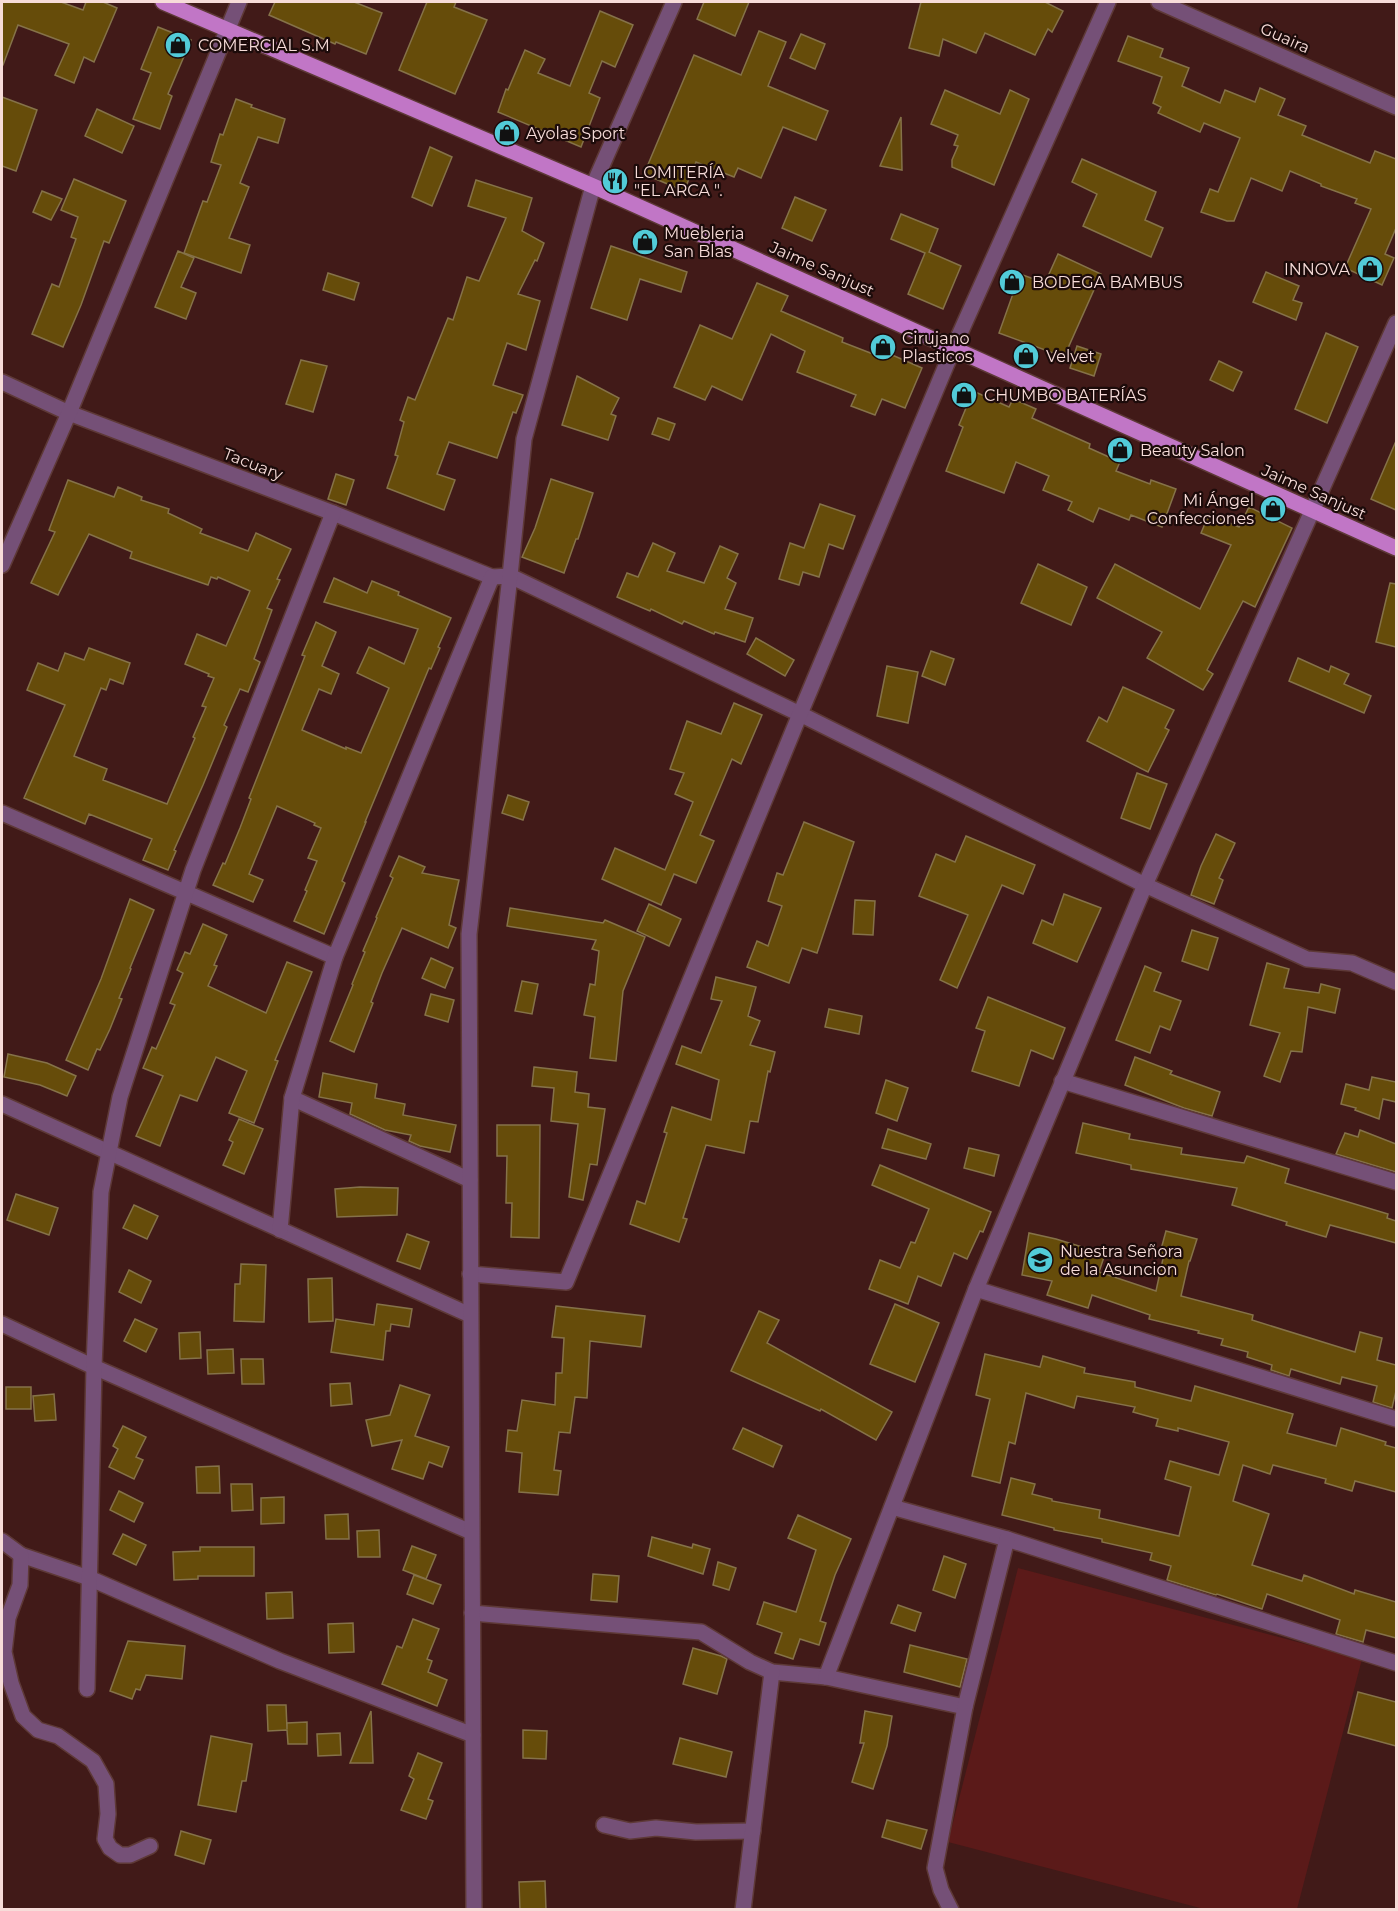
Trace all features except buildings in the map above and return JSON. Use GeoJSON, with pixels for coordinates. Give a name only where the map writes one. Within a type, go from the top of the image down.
{"type":"FeatureCollection","features":[{"type":"Feature","properties":{"kind":"main road","name":"Jaime Sanjust"},"geometry":{"type":"LineString","coordinates":[[163,2],[592,186],[1396,548]]}},
{"type":"Feature","properties":{"kind":"street"},"geometry":{"type":"LineString","coordinates":[[2,565],[69,413],[239,2]]}},
{"type":"Feature","properties":{"kind":"street"},"geometry":{"type":"LineString","coordinates":[[474,1910],[469,934],[524,439],[592,186],[674,2]]}},
{"type":"Feature","properties":{"kind":"street"},"geometry":{"type":"LineString","coordinates":[[470,1274],[566,1282],[953,349],[1108,2]]}},
{"type":"Feature","properties":{"kind":"street","name":"Guaira"},"geometry":{"type":"LineString","coordinates":[[1159,2],[1396,106]]}},
{"type":"Feature","properties":{"kind":"street"},"geometry":{"type":"LineString","coordinates":[[826,1677],[976,1289],[1062,1082],[1145,885],[1396,323]]}},
{"type":"Feature","properties":{"kind":"street","name":"Tacuary"},"geometry":{"type":"LineString","coordinates":[[2,382],[69,413],[333,513],[492,577]]}},
{"type":"Feature","properties":{"kind":"street"},"geometry":{"type":"LineString","coordinates":[[87,1689],[94,1367],[101,1192],[120,1097],[193,870],[333,513]]}},
{"type":"Feature","properties":{"kind":"street"},"geometry":{"type":"LineString","coordinates":[[280,1230],[292,1098],[335,957],[492,577],[510,576],[800,714],[1145,885],[1307,959],[1352,963],[1396,982]]}},
{"type":"Feature","properties":{"kind":"street"},"geometry":{"type":"LineString","coordinates":[[2,813],[335,957]]}},
{"type":"Feature","properties":{"kind":"street"},"geometry":{"type":"LineString","coordinates":[[1062,1082],[1396,1182]]}},
{"type":"Feature","properties":{"kind":"street"},"geometry":{"type":"LineString","coordinates":[[292,1098],[470,1180]]}},
{"type":"Feature","properties":{"kind":"street"},"geometry":{"type":"LineString","coordinates":[[2,1104],[470,1315]]}},
{"type":"Feature","properties":{"kind":"street"},"geometry":{"type":"LineString","coordinates":[[976,1289],[1396,1419]]}},
{"type":"Feature","properties":{"kind":"street"},"geometry":{"type":"LineString","coordinates":[[2,1324],[94,1367],[471,1532]]}},
{"type":"Feature","properties":{"kind":"street"},"geometry":{"type":"LineString","coordinates":[[892,1506],[1007,1539],[1396,1663]]}},
{"type":"Feature","properties":{"kind":"street"},"geometry":{"type":"LineString","coordinates":[[951,1910],[941,1890],[935,1868],[965,1707],[1007,1539]]}},
{"type":"Feature","properties":{"kind":"street"},"geometry":{"type":"LineString","coordinates":[[2,1541],[21,1555],[89,1578],[280,1661],[473,1734]]}},
{"type":"Feature","properties":{"kind":"street"},"geometry":{"type":"LineString","coordinates":[[21,1555],[20,1585],[8,1618],[4,1652],[10,1683],[23,1716],[38,1730],[58,1736],[93,1761],[106,1784],[108,1814],[105,1839],[110,1848],[120,1855],[130,1855],[150,1846]]}},
{"type":"Feature","properties":{"kind":"street"},"geometry":{"type":"LineString","coordinates":[[472,1613],[700,1632],[750,1662],[772,1672],[826,1677],[965,1707]]}},
{"type":"Feature","properties":{"kind":"street"},"geometry":{"type":"LineString","coordinates":[[743,1910],[772,1672]]}},
{"type":"Feature","properties":{"kind":"street"},"geometry":{"type":"LineString","coordinates":[[604,1826],[630,1832],[656,1828],[696,1832],[753,1831]]}},
{"type":"Feature","properties":{"kind":"shaded area"},"geometry":{"type":"Polygon","coordinates":[[[1018,1568],[1362,1659],[1297,1909],[1204,1909],[948,1842],[1018,1568]]]}},
{"type":"Feature","properties":{"kind":"place","name":"COMERCIAL S.M"},"geometry":{"type":"Point","coordinates":[178,45]}},
{"type":"Feature","properties":{"kind":"place","name":"Ayolas Sport"},"geometry":{"type":"Point","coordinates":[507,133]}},
{"type":"Feature","properties":{"kind":"place","name":"LOMITERÍA \"EL ARCA \"."},"geometry":{"type":"Point","coordinates":[615,181]}},
{"type":"Feature","properties":{"kind":"place","name":"Muebleria San Blas"},"geometry":{"type":"Point","coordinates":[645,242]}},
{"type":"Feature","properties":{"kind":"place","name":"INNOVA"},"geometry":{"type":"Point","coordinates":[1370,269]}},
{"type":"Feature","properties":{"kind":"place","name":"BODEGA BAMBUS"},"geometry":{"type":"Point","coordinates":[1012,282]}},
{"type":"Feature","properties":{"kind":"place","name":"Cirujano Plasticos"},"geometry":{"type":"Point","coordinates":[883,347]}},
{"type":"Feature","properties":{"kind":"place","name":"Velvet"},"geometry":{"type":"Point","coordinates":[1026,356]}},
{"type":"Feature","properties":{"kind":"place","name":"CHUMBO BATERÍAS"},"geometry":{"type":"Point","coordinates":[964,395]}},
{"type":"Feature","properties":{"kind":"place","name":"Beauty Salon"},"geometry":{"type":"Point","coordinates":[1120,450]}},
{"type":"Feature","properties":{"kind":"place","name":"Mi Ángel Confecciones"},"geometry":{"type":"Point","coordinates":[1273,509]}},
{"type":"Feature","properties":{"kind":"place","name":"Nuestra Señora de la Asuncion"},"geometry":{"type":"Point","coordinates":[1040,1260]}}]}
